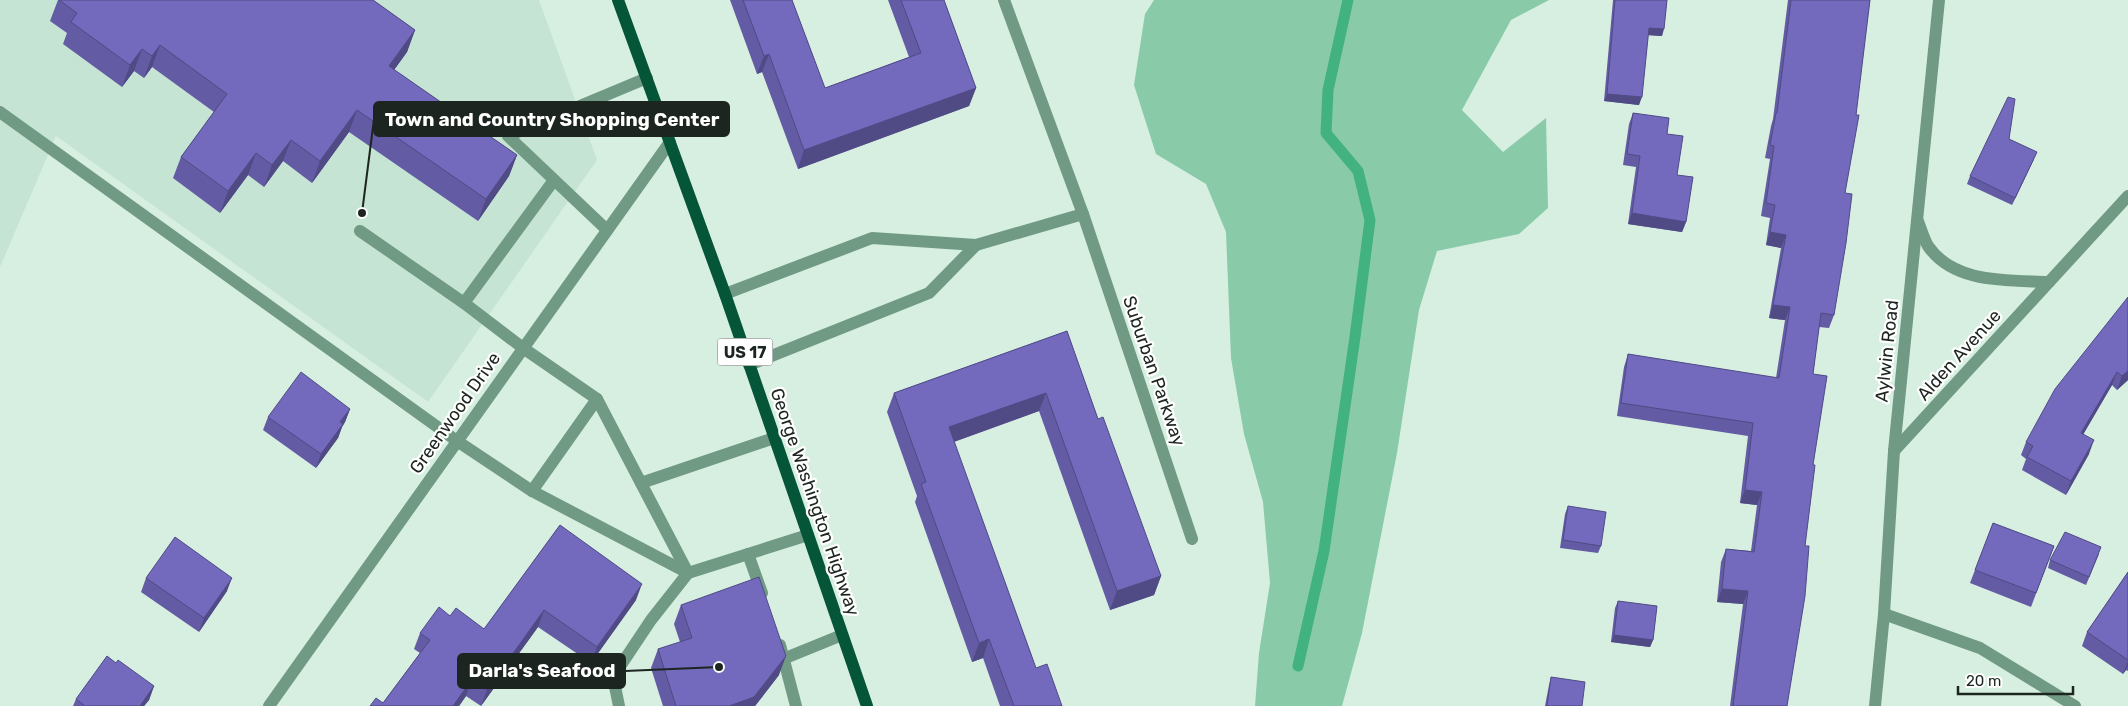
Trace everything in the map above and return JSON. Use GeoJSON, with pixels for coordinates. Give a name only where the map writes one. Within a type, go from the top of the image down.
{"type":"FeatureCollection","features":[{"type":"Feature","properties":{"kind":"main road","name":"George Washington Highway"},"geometry":{"type":"LineString","coordinates":[[618,0],[726,294],[867,706]]}},
{"type":"Feature","properties":{"kind":"street","name":"Suburban Parkway"},"geometry":{"type":"LineString","coordinates":[[1004,0],[1083,214],[1192,539]]}},
{"type":"Feature","properties":{"kind":"street","name":"Aylwin Road"},"geometry":{"type":"LineString","coordinates":[[1875,706],[1884,614],[1894,451],[1939,0]]}},
{"type":"Feature","properties":{"kind":"street"},"geometry":{"type":"LineString","coordinates":[[607,230],[508,136],[647,78]]}},
{"type":"Feature","properties":{"kind":"street"},"geometry":{"type":"LineString","coordinates":[[0,112],[456,441],[532,491],[688,573]]}},
{"type":"Feature","properties":{"kind":"street","name":"Greenwood Drive"},"geometry":{"type":"LineString","coordinates":[[269,706],[670,142]]}},
{"type":"Feature","properties":{"kind":"street"},"geometry":{"type":"LineString","coordinates":[[464,303],[554,180]]}},
{"type":"Feature","properties":{"kind":"street","name":"Alden Avenue"},"geometry":{"type":"LineString","coordinates":[[1894,451],[2128,196]]}},
{"type":"Feature","properties":{"kind":"street"},"geometry":{"type":"LineString","coordinates":[[726,294],[872,238],[976,246],[1083,214]]}},
{"type":"Feature","properties":{"kind":"street","name":"Alden Avenue"},"geometry":{"type":"LineString","coordinates":[[1917,220],[1928,245],[1939,258],[1966,274],[1994,280],[2048,282]]}},
{"type":"Feature","properties":{"kind":"street"},"geometry":{"type":"LineString","coordinates":[[360,231],[597,399],[688,573]]}},
{"type":"Feature","properties":{"kind":"street"},"geometry":{"type":"LineString","coordinates":[[749,365],[929,293],[976,246]]}},
{"type":"Feature","properties":{"kind":"street"},"geometry":{"type":"LineString","coordinates":[[532,491],[597,399]]}},
{"type":"Feature","properties":{"kind":"street"},"geometry":{"type":"LineString","coordinates":[[641,483],[774,438]]}},
{"type":"Feature","properties":{"kind":"street"},"geometry":{"type":"LineString","coordinates":[[619,706],[613,677],[651,620],[688,573],[808,535]]}},
{"type":"Feature","properties":{"kind":"street"},"geometry":{"type":"LineString","coordinates":[[748,554],[767,605]]}},
{"type":"Feature","properties":{"kind":"street"},"geometry":{"type":"LineString","coordinates":[[1884,614],[1980,648],[2075,706]]}},
{"type":"Feature","properties":{"kind":"street"},"geometry":{"type":"LineString","coordinates":[[776,631],[796,706]]}},
{"type":"Feature","properties":{"kind":"street"},"geometry":{"type":"LineString","coordinates":[[784,659],[842,635]]}},
{"type":"Feature","properties":{"kind":"shaded area"},"geometry":{"type":"Polygon","coordinates":[[[0,0],[539,0],[597,160],[428,402],[56,136],[0,267],[0,0]]]}},
{"type":"Feature","properties":{"kind":"green space"},"geometry":{"type":"Polygon","coordinates":[[[1154,0],[1549,0],[1511,20],[1462,110],[1503,152],[1546,118],[1548,208],[1519,234],[1437,251],[1419,310],[1397,453],[1362,633],[1342,706],[1255,706],[1259,653],[1270,583],[1263,502],[1244,434],[1231,358],[1226,232],[1206,184],[1156,154],[1134,85],[1145,14],[1154,0]]]}},
{"type":"Feature","properties":{"kind":"building"},"geometry":{"type":"Polygon","coordinates":[[[59,0],[373,0],[415,30],[389,66],[517,155],[486,199],[357,110],[320,161],[291,140],[272,165],[256,153],[228,191],[181,157],[227,94],[160,45],[152,56],[142,49],[130,65],[71,22],[77,13],[59,0]]]}},
{"type":"Feature","properties":{"kind":"building"},"geometry":{"type":"Polygon","coordinates":[[[743,0],[792,0],[825,88],[921,53],[901,0],[944,0],[976,88],[804,150],[769,54],[764,56],[743,0]]]}},
{"type":"Feature","properties":{"kind":"building"},"geometry":{"type":"Polygon","coordinates":[[[1615,0],[1667,0],[1664,29],[1649,28],[1642,97],[1607,94],[1615,0]]]}},
{"type":"Feature","properties":{"kind":"building"},"geometry":{"type":"Polygon","coordinates":[[[1791,0],[1870,0],[1856,115],[1859,115],[1845,193],[1852,194],[1846,243],[1834,315],[1821,313],[1813,374],[1827,376],[1813,465],[1815,465],[1805,546],[1809,546],[1805,596],[1787,706],[1733,706],[1748,591],[1722,589],[1726,549],[1754,552],[1762,492],[1745,490],[1753,423],[1621,403],[1628,354],[1779,378],[1790,307],[1773,305],[1786,235],[1770,232],[1775,205],[1766,203],[1774,146],[1770,145],[1777,113],[1791,0]]]}},
{"type":"Feature","properties":{"kind":"building"},"geometry":{"type":"Polygon","coordinates":[[[2008,97],[2015,99],[2009,139],[2037,152],[2015,198],[1970,176],[2008,97]]]}},
{"type":"Feature","properties":{"kind":"building"},"geometry":{"type":"Polygon","coordinates":[[[1633,113],[1669,118],[1667,134],[1683,136],[1677,175],[1693,177],[1686,222],[1632,213],[1640,156],[1627,154],[1633,113]]]}},
{"type":"Feature","properties":{"kind":"building"},"geometry":{"type":"Polygon","coordinates":[[[2128,297],[2128,371],[2122,376],[2117,372],[2081,433],[2094,440],[2071,481],[2027,457],[2033,446],[2026,442],[2055,389],[2128,297]]]}},
{"type":"Feature","properties":{"kind":"building"},"geometry":{"type":"Polygon","coordinates":[[[1067,331],[1098,419],[1103,417],[1161,576],[1117,591],[1046,393],[949,427],[1036,668],[1047,664],[1062,706],[1014,706],[989,639],[979,643],[921,484],[926,482],[894,393],[1067,331]]]}},
{"type":"Feature","properties":{"kind":"building"},"geometry":{"type":"Polygon","coordinates":[[[301,372],[350,409],[340,422],[343,424],[321,454],[268,417],[301,372]]]}},
{"type":"Feature","properties":{"kind":"building"},"geometry":{"type":"Polygon","coordinates":[[[1568,506],[1606,512],[1601,546],[1563,540],[1568,506]]]}},
{"type":"Feature","properties":{"kind":"building"},"geometry":{"type":"Polygon","coordinates":[[[1993,523],[2054,546],[2036,593],[1975,570],[1993,523]]]}},
{"type":"Feature","properties":{"kind":"building"},"geometry":{"type":"Polygon","coordinates":[[[560,525],[642,584],[597,647],[544,610],[487,690],[472,679],[453,706],[370,706],[376,698],[383,703],[430,640],[420,633],[439,607],[450,616],[456,608],[484,629],[560,525]]]}},
{"type":"Feature","properties":{"kind":"building"},"geometry":{"type":"Polygon","coordinates":[[[2065,532],[2101,547],[2089,577],[2050,560],[2065,532]]]}},
{"type":"Feature","properties":{"kind":"building"},"geometry":{"type":"Polygon","coordinates":[[[175,537],[232,578],[204,618],[146,578],[175,537]]]}},
{"type":"Feature","properties":{"kind":"building"},"geometry":{"type":"Polygon","coordinates":[[[2128,572],[2128,660],[2087,632],[2128,572]]]}},
{"type":"Feature","properties":{"kind":"building"},"geometry":{"type":"Polygon","coordinates":[[[759,577],[786,656],[754,697],[729,706],[676,706],[658,649],[692,638],[681,605],[759,577]]]}},
{"type":"Feature","properties":{"kind":"building"},"geometry":{"type":"Polygon","coordinates":[[[1618,601],[1657,606],[1653,640],[1614,635],[1618,601]]]}},
{"type":"Feature","properties":{"kind":"building"},"geometry":{"type":"Polygon","coordinates":[[[107,656],[116,663],[118,660],[154,686],[140,706],[85,706],[76,699],[107,656]]]}},
{"type":"Feature","properties":{"kind":"building"},"geometry":{"type":"Polygon","coordinates":[[[1551,677],[1585,682],[1582,706],[1547,706],[1551,677]]]}},
{"type":"Feature","properties":{"kind":"waterway"},"geometry":{"type":"LineString","coordinates":[[1298,666],[1324,551],[1370,220],[1358,171],[1326,133],[1328,90],[1348,0]]}},
{"type":"Feature","properties":{"kind":"place","name":"Town and Country Shopping Center"},"geometry":{"type":"Point","coordinates":[362,213]}},
{"type":"Feature","properties":{"kind":"place","name":"Darla's Seafood"},"geometry":{"type":"Point","coordinates":[719,667]}}]}
